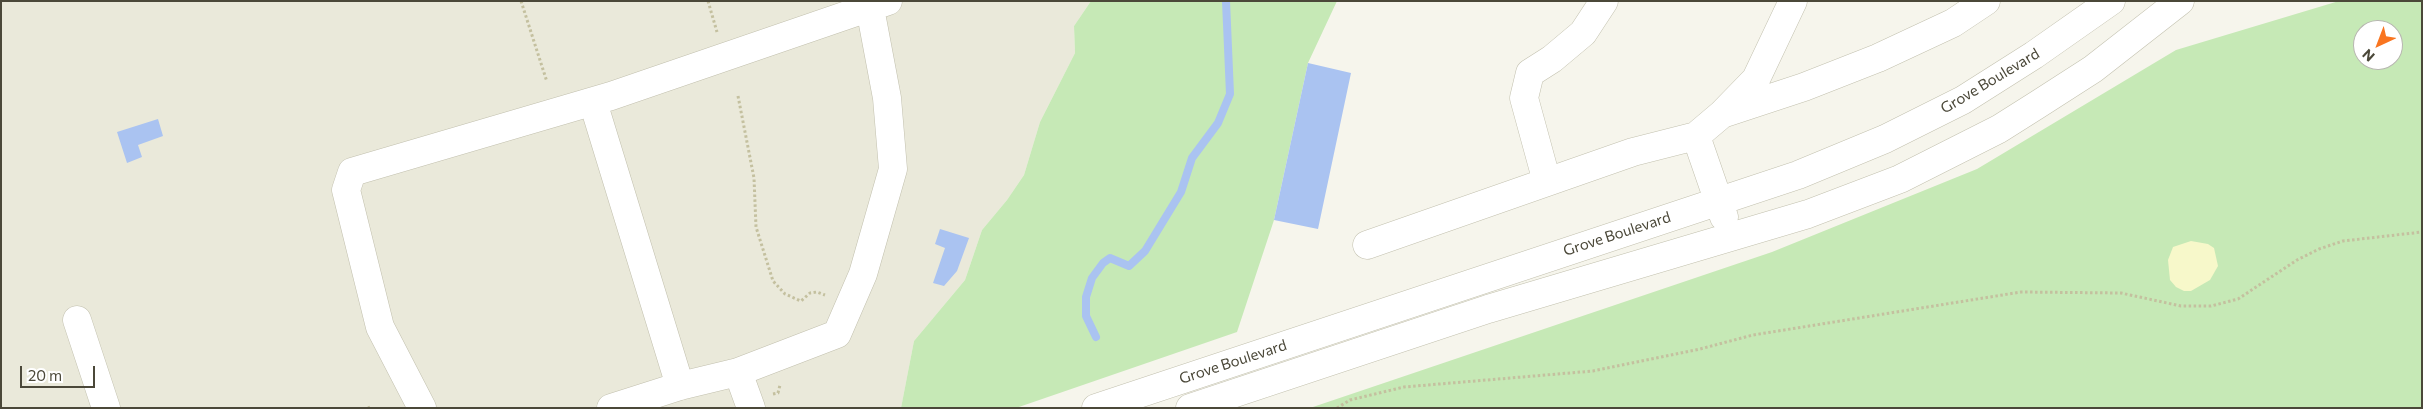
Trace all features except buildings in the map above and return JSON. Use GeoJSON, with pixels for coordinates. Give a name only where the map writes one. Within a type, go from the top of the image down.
{"type":"FeatureCollection","features":[{"type":"Feature","properties":{"kind":"street"},"geometry":{"type":"LineString","coordinates":[[1547,182],[1524,98],[1530,73],[1552,59],[1582,33],[1604,1]]}},
{"type":"Feature","properties":{"kind":"street"},"geometry":{"type":"LineString","coordinates":[[1367,245],[1633,152],[1696,136],[1722,114],[1756,79],[1793,1]]}},
{"type":"Feature","properties":{"kind":"street"},"geometry":{"type":"LineString","coordinates":[[1722,114],[1804,87],[1878,58],[1953,24],[1986,1]]}},
{"type":"Feature","properties":{"kind":"street","name":"Grove Boulevard"},"geometry":{"type":"LineString","coordinates":[[1096,408],[1798,175],[1885,138],[1963,100],[2034,55],[2111,1]]}},
{"type":"Feature","properties":{"kind":"street","name":"Grove Boulevard"},"geometry":{"type":"LineString","coordinates":[[1190,408],[1488,309],[1730,237],[1852,198],[1900,179],[1999,129],[2093,69],[2180,1]]}},
{"type":"Feature","properties":{"kind":"street"},"geometry":{"type":"LineString","coordinates":[[422,408],[380,327],[346,190],[352,172],[593,102],[879,4],[893,169],[863,274],[837,334],[738,372],[680,386],[611,408]]}},
{"type":"Feature","properties":{"kind":"street"},"geometry":{"type":"LineString","coordinates":[[593,102],[680,386]]}},
{"type":"Feature","properties":{"kind":"street"},"geometry":{"type":"LineString","coordinates":[[1696,136],[1730,237]]}},
{"type":"Feature","properties":{"kind":"street"},"geometry":{"type":"LineString","coordinates":[[77,320],[106,408]]}},
{"type":"Feature","properties":{"kind":"street"},"geometry":{"type":"LineString","coordinates":[[738,372],[751,408]]}},
{"type":"Feature","properties":{"kind":"path"},"geometry":{"type":"LineString","coordinates":[[521,1],[547,82]]}},
{"type":"Feature","properties":{"kind":"path"},"geometry":{"type":"LineString","coordinates":[[708,1],[719,37]]}},
{"type":"Feature","properties":{"kind":"path"},"geometry":{"type":"LineString","coordinates":[[738,96],[754,178],[756,227],[772,281],[785,294],[801,301],[810,293],[817,292],[826,295],[826,300]]}},
{"type":"Feature","properties":{"kind":"path"},"geometry":{"type":"LineString","coordinates":[[1337,408],[1350,400],[1404,387],[1593,371],[1700,349],[1753,335],[2021,292],[2122,293],[2181,306],[2211,306],[2238,299],[2297,260],[2343,240],[2422,232]]}},
{"type":"Feature","properties":{"kind":"shaded area"},"geometry":{"type":"Polygon","coordinates":[[[1,1],[1091,1],[1074,26],[1075,53],[1040,122],[1024,175],[1007,200],[982,230],[965,280],[914,341],[901,408],[1,408],[1,1]]]}},
{"type":"Feature","properties":{"kind":"shaded area"},"geometry":{"type":"Polygon","coordinates":[[[1091,1],[1337,1],[1308,63],[1274,220],[1237,332],[1016,408],[901,408],[914,341],[965,280],[982,230],[1007,200],[1024,175],[1040,122],[1075,53],[1074,26],[1091,1]]]}},
{"type":"Feature","properties":{"kind":"shaded area"},"geometry":{"type":"Polygon","coordinates":[[[2339,1],[2422,1],[2422,408],[1310,408],[1772,252],[1977,169],[2176,50],[2339,1]]]}},
{"type":"Feature","properties":{"kind":"sand"},"geometry":{"type":"Polygon","coordinates":[[[2191,241],[2208,244],[2214,248],[2218,266],[2210,280],[2191,291],[2184,291],[2176,287],[2170,280],[2168,260],[2173,247],[2191,241]]]}},
{"type":"Feature","properties":{"kind":"water"},"geometry":{"type":"Polygon","coordinates":[[[1308,63],[1351,73],[1318,229],[1274,220],[1308,63]]]}},
{"type":"Feature","properties":{"kind":"water"},"geometry":{"type":"Polygon","coordinates":[[[158,119],[163,136],[138,145],[142,157],[127,163],[117,132],[158,119]]]}},
{"type":"Feature","properties":{"kind":"water"},"geometry":{"type":"Polygon","coordinates":[[[940,229],[969,238],[957,271],[944,286],[933,283],[945,248],[935,244],[940,229]]]}},
{"type":"Feature","properties":{"kind":"waterway"},"geometry":{"type":"LineString","coordinates":[[1096,337],[1086,316],[1086,297],[1092,278],[1103,263],[1110,258],[1129,266],[1145,251],[1181,192],[1192,158],[1218,123],[1230,94],[1226,1]]}}]}
